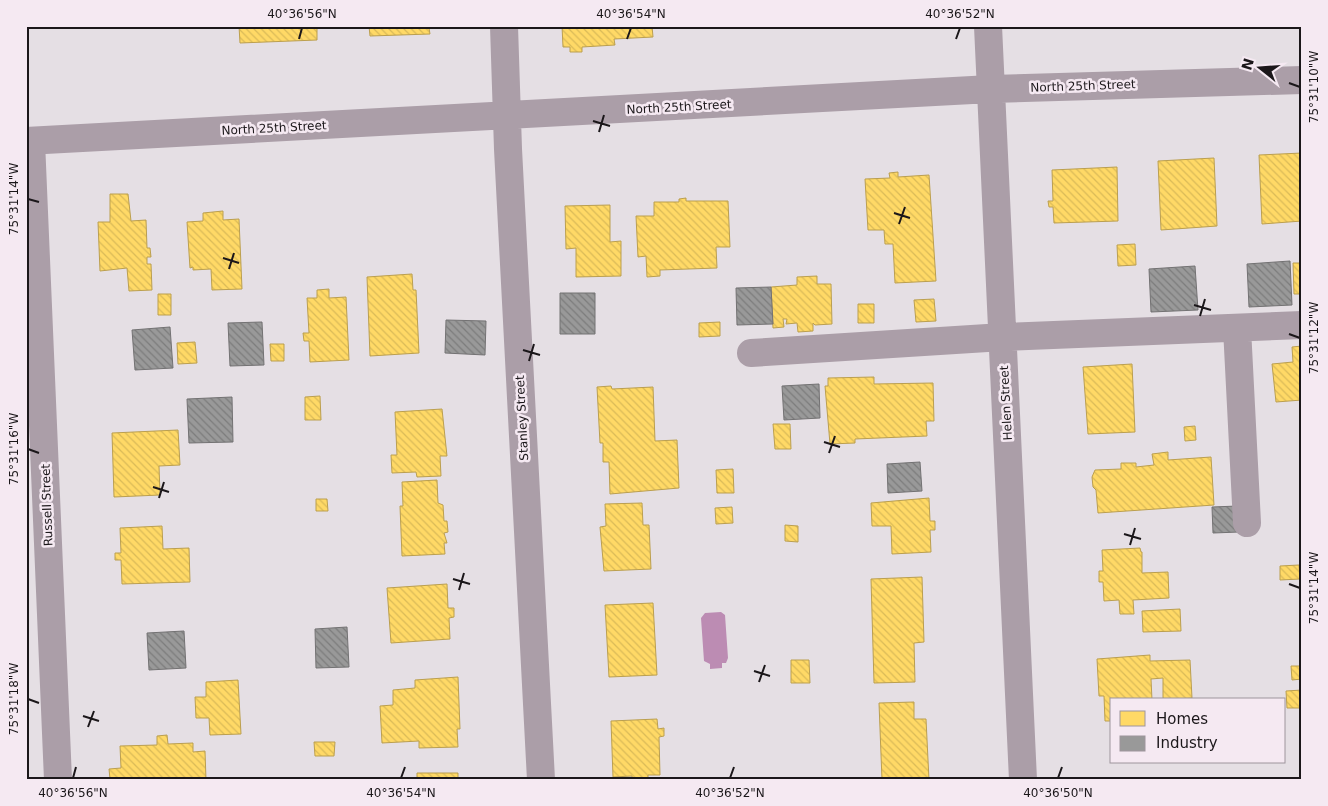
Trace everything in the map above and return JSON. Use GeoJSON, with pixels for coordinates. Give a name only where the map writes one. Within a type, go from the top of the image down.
{"type":"FeatureCollection","features":[{"type":"Feature","properties":{"kind":"street","name":"Stanley Street"},"geometry":{"type":"LineString","coordinates":[[504,26],[541,780]]}},
{"type":"Feature","properties":{"kind":"street","name":"Helen Street"},"geometry":{"type":"LineString","coordinates":[[988,26],[1023,780]]}},
{"type":"Feature","properties":{"kind":"street","name":"North 25th Street"},"geometry":{"type":"LineString","coordinates":[[29,141],[991,89],[1302,80]]}},
{"type":"Feature","properties":{"kind":"street","name":"Russell Street"},"geometry":{"type":"LineString","coordinates":[[29,141],[58,780]]}},
{"type":"Feature","properties":{"kind":"street"},"geometry":{"type":"LineString","coordinates":[[751,353],[1002,336],[1302,325]]}},
{"type":"Feature","properties":{"kind":"street"},"geometry":{"type":"LineString","coordinates":[[1237,328],[1246,523]]}},
{"type":"Feature","properties":{"kind":"shaded area"},"geometry":{"type":"Polygon","coordinates":[[[721,612],[725,615],[728,658],[726,663],[722,663],[722,668],[710,669],[710,664],[704,661],[701,618],[705,613],[721,612]]]}},
{"type":"Feature","properties":{"kind":"building: Homes"},"geometry":{"type":"Polygon","coordinates":[[[239,26],[317,26],[317,40],[240,43],[239,26]]]}},
{"type":"Feature","properties":{"kind":"building: Homes"},"geometry":{"type":"Polygon","coordinates":[[[369,26],[446,27],[429,28],[430,34],[370,36],[369,26]]]}},
{"type":"Feature","properties":{"kind":"building: Homes"},"geometry":{"type":"Polygon","coordinates":[[[562,26],[652,26],[653,37],[614,39],[615,45],[582,47],[582,52],[570,52],[570,47],[563,47],[562,26]]]}},
{"type":"Feature","properties":{"kind":"building: Homes"},"geometry":{"type":"Polygon","coordinates":[[[1302,153],[1302,221],[1262,224],[1259,155],[1302,153]]]}},
{"type":"Feature","properties":{"kind":"building: Homes"},"geometry":{"type":"Polygon","coordinates":[[[1214,158],[1217,226],[1161,230],[1158,161],[1214,158]]]}},
{"type":"Feature","properties":{"kind":"building: Homes"},"geometry":{"type":"Polygon","coordinates":[[[1117,167],[1118,221],[1054,223],[1053,207],[1049,207],[1048,201],[1053,201],[1052,170],[1117,167]]]}},
{"type":"Feature","properties":{"kind":"building: Homes"},"geometry":{"type":"Polygon","coordinates":[[[898,172],[898,177],[929,175],[936,281],[895,283],[893,244],[885,244],[884,230],[868,230],[865,179],[890,178],[889,173],[898,172]]]}},
{"type":"Feature","properties":{"kind":"building: Homes"},"geometry":{"type":"Polygon","coordinates":[[[110,194],[128,194],[131,221],[146,220],[147,248],[150,248],[151,257],[147,257],[147,264],[151,264],[152,290],[129,291],[127,268],[100,271],[98,222],[110,222],[110,194]]]}},
{"type":"Feature","properties":{"kind":"building: Homes"},"geometry":{"type":"Polygon","coordinates":[[[686,198],[686,201],[728,201],[730,247],[716,247],[717,268],[660,270],[660,276],[647,277],[646,256],[638,257],[636,216],[654,216],[654,202],[679,202],[679,199],[686,198]]]}},
{"type":"Feature","properties":{"kind":"building: Homes"},"geometry":{"type":"Polygon","coordinates":[[[610,205],[610,242],[621,241],[621,276],[576,277],[576,248],[566,249],[565,206],[610,205]]]}},
{"type":"Feature","properties":{"kind":"building: Homes"},"geometry":{"type":"Polygon","coordinates":[[[223,211],[223,220],[239,219],[242,289],[212,290],[211,269],[193,270],[193,267],[190,268],[187,222],[203,221],[203,213],[223,211]]]}},
{"type":"Feature","properties":{"kind":"building: Homes"},"geometry":{"type":"Polygon","coordinates":[[[1135,244],[1136,265],[1118,266],[1117,245],[1135,244]]]}},
{"type":"Feature","properties":{"kind":"building: Homes"},"geometry":{"type":"Polygon","coordinates":[[[1293,263],[1302,263],[1302,294],[1294,294],[1293,263]]]}},
{"type":"Feature","properties":{"kind":"building: Homes"},"geometry":{"type":"Polygon","coordinates":[[[412,274],[413,290],[416,290],[419,353],[370,356],[367,277],[412,274]]]}},
{"type":"Feature","properties":{"kind":"building: Homes"},"geometry":{"type":"Polygon","coordinates":[[[817,276],[817,284],[831,284],[832,324],[815,325],[813,323],[813,331],[798,332],[797,323],[786,324],[787,319],[783,319],[784,327],[773,328],[771,287],[797,285],[797,277],[817,276]]]}},
{"type":"Feature","properties":{"kind":"building: Homes"},"geometry":{"type":"Polygon","coordinates":[[[329,289],[329,298],[346,297],[349,360],[310,362],[309,341],[304,341],[303,333],[309,333],[307,298],[317,298],[317,290],[329,289]]]}},
{"type":"Feature","properties":{"kind":"building: Homes"},"geometry":{"type":"Polygon","coordinates":[[[158,294],[171,294],[171,315],[158,315],[158,294]]]}},
{"type":"Feature","properties":{"kind":"building: Homes"},"geometry":{"type":"Polygon","coordinates":[[[934,299],[936,321],[916,322],[914,300],[934,299]]]}},
{"type":"Feature","properties":{"kind":"building: Homes"},"geometry":{"type":"Polygon","coordinates":[[[858,304],[874,304],[874,323],[858,323],[858,304]]]}},
{"type":"Feature","properties":{"kind":"building: Homes"},"geometry":{"type":"Polygon","coordinates":[[[720,322],[720,336],[699,337],[699,323],[720,322]]]}},
{"type":"Feature","properties":{"kind":"building: Homes"},"geometry":{"type":"Polygon","coordinates":[[[195,342],[197,363],[178,364],[177,343],[195,342]]]}},
{"type":"Feature","properties":{"kind":"building: Homes"},"geometry":{"type":"Polygon","coordinates":[[[270,344],[284,344],[284,361],[271,361],[270,344]]]}},
{"type":"Feature","properties":{"kind":"building: Homes"},"geometry":{"type":"Polygon","coordinates":[[[1302,346],[1302,400],[1276,402],[1272,364],[1293,362],[1292,347],[1302,346]]]}},
{"type":"Feature","properties":{"kind":"building: Homes"},"geometry":{"type":"Polygon","coordinates":[[[1132,364],[1135,432],[1088,434],[1083,367],[1132,364]]]}},
{"type":"Feature","properties":{"kind":"building: Homes"},"geometry":{"type":"Polygon","coordinates":[[[874,377],[874,384],[933,383],[934,421],[926,421],[927,436],[855,439],[855,443],[830,444],[825,386],[828,386],[828,378],[874,377]]]}},
{"type":"Feature","properties":{"kind":"building: Homes"},"geometry":{"type":"Polygon","coordinates":[[[611,386],[612,389],[653,387],[655,441],[677,440],[679,488],[610,494],[609,462],[603,462],[603,443],[600,443],[597,387],[611,386]]]}},
{"type":"Feature","properties":{"kind":"building: Homes"},"geometry":{"type":"Polygon","coordinates":[[[320,396],[321,420],[305,420],[305,397],[320,396]]]}},
{"type":"Feature","properties":{"kind":"building: Homes"},"geometry":{"type":"Polygon","coordinates":[[[442,409],[447,456],[440,456],[441,476],[417,477],[416,472],[392,473],[391,455],[397,455],[395,412],[442,409]]]}},
{"type":"Feature","properties":{"kind":"building: Homes"},"geometry":{"type":"Polygon","coordinates":[[[773,424],[790,424],[791,449],[775,449],[773,424]]]}},
{"type":"Feature","properties":{"kind":"building: Homes"},"geometry":{"type":"Polygon","coordinates":[[[1195,426],[1196,440],[1185,441],[1184,427],[1195,426]]]}},
{"type":"Feature","properties":{"kind":"building: Homes"},"geometry":{"type":"Polygon","coordinates":[[[178,430],[180,465],[159,466],[160,495],[114,497],[112,433],[178,430]]]}},
{"type":"Feature","properties":{"kind":"building: Homes"},"geometry":{"type":"Polygon","coordinates":[[[1168,452],[1168,460],[1211,457],[1214,505],[1098,513],[1096,490],[1093,487],[1092,477],[1095,470],[1121,469],[1121,463],[1136,463],[1136,467],[1154,465],[1152,454],[1168,452]]]}},
{"type":"Feature","properties":{"kind":"building: Homes"},"geometry":{"type":"Polygon","coordinates":[[[733,469],[734,493],[717,493],[716,470],[733,469]]]}},
{"type":"Feature","properties":{"kind":"building: Homes"},"geometry":{"type":"Polygon","coordinates":[[[437,480],[438,503],[443,505],[444,521],[447,521],[448,532],[444,533],[447,543],[444,543],[445,554],[402,556],[400,506],[403,506],[402,482],[437,480]]]}},
{"type":"Feature","properties":{"kind":"building: Homes"},"geometry":{"type":"Polygon","coordinates":[[[929,498],[930,521],[935,521],[935,530],[930,530],[931,552],[892,554],[891,526],[872,526],[871,503],[929,498]]]}},
{"type":"Feature","properties":{"kind":"building: Homes"},"geometry":{"type":"Polygon","coordinates":[[[316,499],[327,499],[328,511],[316,511],[316,499]]]}},
{"type":"Feature","properties":{"kind":"building: Homes"},"geometry":{"type":"Polygon","coordinates":[[[642,503],[643,525],[649,525],[651,569],[604,571],[600,527],[606,526],[605,504],[642,503]]]}},
{"type":"Feature","properties":{"kind":"building: Homes"},"geometry":{"type":"Polygon","coordinates":[[[732,507],[733,523],[716,524],[715,508],[732,507]]]}},
{"type":"Feature","properties":{"kind":"building: Homes"},"geometry":{"type":"Polygon","coordinates":[[[785,525],[798,526],[798,542],[785,541],[785,525]]]}},
{"type":"Feature","properties":{"kind":"building: Homes"},"geometry":{"type":"Polygon","coordinates":[[[162,526],[163,549],[189,548],[190,582],[122,584],[121,560],[115,560],[115,553],[121,553],[120,528],[162,526]]]}},
{"type":"Feature","properties":{"kind":"building: Homes"},"geometry":{"type":"Polygon","coordinates":[[[1140,548],[1142,552],[1142,573],[1168,572],[1169,598],[1133,600],[1134,614],[1120,614],[1119,600],[1104,601],[1103,582],[1099,582],[1099,571],[1103,571],[1102,550],[1140,548]]]}},
{"type":"Feature","properties":{"kind":"building: Homes"},"geometry":{"type":"Polygon","coordinates":[[[1299,565],[1300,579],[1280,580],[1280,566],[1299,565]]]}},
{"type":"Feature","properties":{"kind":"building: Homes"},"geometry":{"type":"Polygon","coordinates":[[[922,577],[924,642],[914,643],[915,682],[874,683],[871,579],[922,577]]]}},
{"type":"Feature","properties":{"kind":"building: Homes"},"geometry":{"type":"Polygon","coordinates":[[[447,584],[448,608],[454,608],[454,617],[449,618],[450,639],[391,643],[387,588],[447,584]]]}},
{"type":"Feature","properties":{"kind":"building: Homes"},"geometry":{"type":"Polygon","coordinates":[[[653,603],[657,675],[609,677],[605,605],[653,603]]]}},
{"type":"Feature","properties":{"kind":"building: Homes"},"geometry":{"type":"Polygon","coordinates":[[[1180,609],[1181,631],[1143,632],[1142,611],[1180,609]]]}},
{"type":"Feature","properties":{"kind":"building: Homes"},"geometry":{"type":"Polygon","coordinates":[[[1150,655],[1150,661],[1190,660],[1192,698],[1163,698],[1163,678],[1151,679],[1152,698],[1110,698],[1110,721],[1105,721],[1104,696],[1099,696],[1097,659],[1150,655]]]}},
{"type":"Feature","properties":{"kind":"building: Homes"},"geometry":{"type":"Polygon","coordinates":[[[791,660],[809,660],[810,683],[791,683],[791,660]]]}},
{"type":"Feature","properties":{"kind":"building: Homes"},"geometry":{"type":"Polygon","coordinates":[[[1291,666],[1302,666],[1302,679],[1292,680],[1291,666]]]}},
{"type":"Feature","properties":{"kind":"building: Homes"},"geometry":{"type":"Polygon","coordinates":[[[458,677],[460,729],[457,729],[458,747],[419,748],[419,741],[382,743],[380,706],[393,705],[393,690],[415,688],[415,680],[458,677]]]}},
{"type":"Feature","properties":{"kind":"building: Homes"},"geometry":{"type":"Polygon","coordinates":[[[238,680],[241,734],[210,735],[209,718],[196,718],[195,697],[206,697],[206,682],[238,680]]]}},
{"type":"Feature","properties":{"kind":"building: Homes"},"geometry":{"type":"Polygon","coordinates":[[[1302,690],[1302,708],[1287,708],[1286,691],[1302,690]]]}},
{"type":"Feature","properties":{"kind":"building: Homes"},"geometry":{"type":"Polygon","coordinates":[[[914,702],[914,719],[926,719],[929,780],[882,780],[879,703],[914,702]]]}},
{"type":"Feature","properties":{"kind":"building: Homes"},"geometry":{"type":"Polygon","coordinates":[[[657,719],[658,729],[664,728],[664,736],[659,737],[660,775],[648,775],[648,779],[688,778],[688,780],[624,780],[632,779],[632,776],[613,777],[611,721],[657,719]]]}},
{"type":"Feature","properties":{"kind":"building: Homes"},"geometry":{"type":"Polygon","coordinates":[[[167,735],[168,744],[193,743],[193,752],[205,751],[206,780],[110,779],[109,769],[121,768],[120,746],[157,745],[157,736],[167,735]]]}},
{"type":"Feature","properties":{"kind":"building: Homes"},"geometry":{"type":"Polygon","coordinates":[[[314,742],[335,742],[334,756],[315,756],[314,742]]]}},
{"type":"Feature","properties":{"kind":"building: Homes"},"geometry":{"type":"Polygon","coordinates":[[[417,773],[458,773],[458,780],[403,780],[417,778],[417,773]]]}},
{"type":"Feature","properties":{"kind":"building: Industry"},"geometry":{"type":"Polygon","coordinates":[[[1290,261],[1292,305],[1249,307],[1247,264],[1290,261]]]}},
{"type":"Feature","properties":{"kind":"building: Industry"},"geometry":{"type":"Polygon","coordinates":[[[1195,266],[1198,310],[1151,312],[1149,269],[1195,266]]]}},
{"type":"Feature","properties":{"kind":"building: Industry"},"geometry":{"type":"Polygon","coordinates":[[[771,287],[773,324],[737,325],[736,288],[771,287]]]}},
{"type":"Feature","properties":{"kind":"building: Industry"},"geometry":{"type":"Polygon","coordinates":[[[560,293],[595,293],[595,334],[560,334],[560,293]]]}},
{"type":"Feature","properties":{"kind":"building: Industry"},"geometry":{"type":"Polygon","coordinates":[[[446,320],[486,321],[485,355],[445,353],[446,320]]]}},
{"type":"Feature","properties":{"kind":"building: Industry"},"geometry":{"type":"Polygon","coordinates":[[[262,322],[264,365],[230,366],[228,323],[262,322]]]}},
{"type":"Feature","properties":{"kind":"building: Industry"},"geometry":{"type":"Polygon","coordinates":[[[170,327],[173,368],[135,370],[132,330],[170,327]]]}},
{"type":"Feature","properties":{"kind":"building: Industry"},"geometry":{"type":"Polygon","coordinates":[[[819,384],[820,418],[784,420],[782,386],[819,384]]]}},
{"type":"Feature","properties":{"kind":"building: Industry"},"geometry":{"type":"Polygon","coordinates":[[[232,397],[233,442],[189,443],[187,399],[232,397]]]}},
{"type":"Feature","properties":{"kind":"building: Industry"},"geometry":{"type":"Polygon","coordinates":[[[920,462],[922,491],[888,493],[887,464],[920,462]]]}},
{"type":"Feature","properties":{"kind":"building: Industry"},"geometry":{"type":"Polygon","coordinates":[[[1238,506],[1239,532],[1213,533],[1212,507],[1238,506]]]}},
{"type":"Feature","properties":{"kind":"building: Industry"},"geometry":{"type":"Polygon","coordinates":[[[347,627],[349,667],[316,668],[315,629],[347,627]]]}},
{"type":"Feature","properties":{"kind":"building: Industry"},"geometry":{"type":"Polygon","coordinates":[[[184,631],[186,668],[149,670],[147,633],[184,631]]]}}]}
